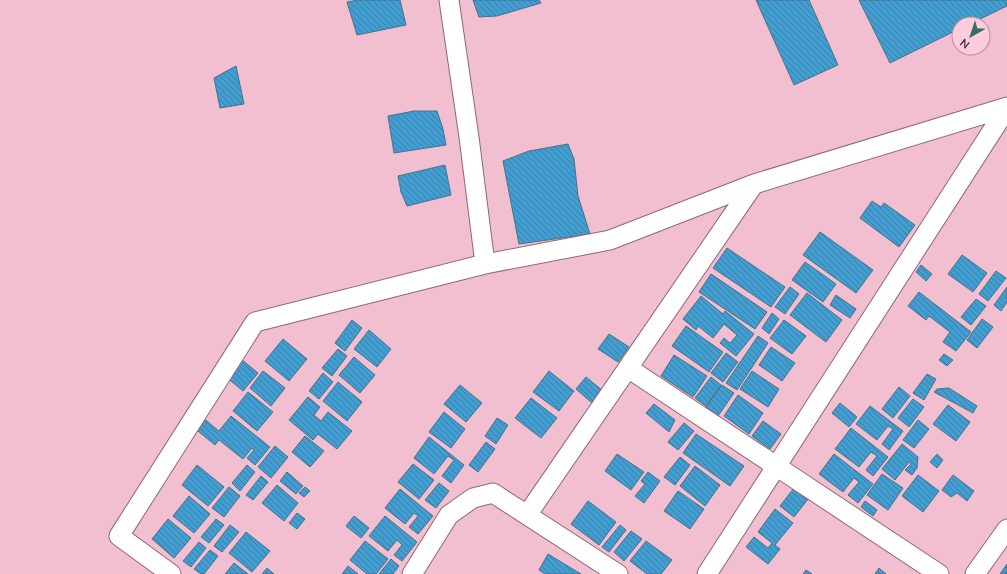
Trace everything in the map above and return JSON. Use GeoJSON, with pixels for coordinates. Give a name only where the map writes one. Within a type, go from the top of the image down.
{"type":"FeatureCollection","features":[{"type":"Feature","properties":{"kind":"street"},"geometry":{"type":"LineString","coordinates":[[449,0],[470,137],[485,264]]}},
{"type":"Feature","properties":{"kind":"street"},"geometry":{"type":"LineString","coordinates":[[171,574],[119,536],[255,322],[485,264],[610,240],[754,184],[1007,108]]}},
{"type":"Feature","properties":{"kind":"street"},"geometry":{"type":"LineString","coordinates":[[707,574],[1007,108]]}},
{"type":"Feature","properties":{"kind":"street"},"geometry":{"type":"LineString","coordinates":[[527,515],[754,184]]}},
{"type":"Feature","properties":{"kind":"street"},"geometry":{"type":"LineString","coordinates":[[628,368],[938,574]]}},
{"type":"Feature","properties":{"kind":"street"},"geometry":{"type":"LineString","coordinates":[[412,574],[449,515],[473,498],[493,493],[618,574]]}},
{"type":"Feature","properties":{"kind":"street"},"geometry":{"type":"LineString","coordinates":[[976,574],[1007,529]]}},
{"type":"Feature","properties":{"kind":"building"},"geometry":{"type":"Polygon","coordinates":[[[358,0],[400,0],[406,25],[357,35],[347,2],[358,0]]]}},
{"type":"Feature","properties":{"kind":"building"},"geometry":{"type":"Polygon","coordinates":[[[473,0],[539,0],[541,3],[497,16],[479,17],[473,0]]]}},
{"type":"Feature","properties":{"kind":"building"},"geometry":{"type":"Polygon","coordinates":[[[756,0],[809,0],[838,65],[794,85],[756,0]]]}},
{"type":"Feature","properties":{"kind":"building"},"geometry":{"type":"Polygon","coordinates":[[[859,0],[1007,0],[1007,6],[986,16],[951,16],[951,33],[890,63],[859,0]]]}},
{"type":"Feature","properties":{"kind":"building"},"geometry":{"type":"Polygon","coordinates":[[[236,66],[244,104],[220,108],[214,78],[236,66]]]}},
{"type":"Feature","properties":{"kind":"building"},"geometry":{"type":"Polygon","coordinates":[[[414,111],[437,111],[446,145],[394,153],[388,116],[414,111]]]}},
{"type":"Feature","properties":{"kind":"building"},"geometry":{"type":"Polygon","coordinates":[[[568,144],[574,159],[578,196],[590,234],[519,244],[503,161],[529,151],[568,144]]]}},
{"type":"Feature","properties":{"kind":"building"},"geometry":{"type":"Polygon","coordinates":[[[445,165],[451,195],[407,206],[401,192],[398,176],[445,165]]]}},
{"type":"Feature","properties":{"kind":"building"},"geometry":{"type":"Polygon","coordinates":[[[872,201],[881,207],[884,203],[915,225],[899,247],[860,218],[872,201]]]}},
{"type":"Feature","properties":{"kind":"building"},"geometry":{"type":"Polygon","coordinates":[[[820,232],[873,270],[856,293],[803,255],[820,232]]]}},
{"type":"Feature","properties":{"kind":"building"},"geometry":{"type":"Polygon","coordinates":[[[727,248],[785,287],[771,307],[713,268],[727,248]]]}},
{"type":"Feature","properties":{"kind":"building"},"geometry":{"type":"Polygon","coordinates":[[[962,255],[987,273],[973,292],[948,274],[962,255]]]}},
{"type":"Feature","properties":{"kind":"building"},"geometry":{"type":"Polygon","coordinates":[[[805,262],[836,284],[823,302],[792,280],[805,262]]]}},
{"type":"Feature","properties":{"kind":"building"},"geometry":{"type":"Polygon","coordinates":[[[921,265],[932,274],[926,281],[916,272],[921,265]]]}},
{"type":"Feature","properties":{"kind":"building"},"geometry":{"type":"Polygon","coordinates":[[[996,271],[1006,278],[988,301],[979,294],[996,271]]]}},
{"type":"Feature","properties":{"kind":"building"},"geometry":{"type":"Polygon","coordinates":[[[711,274],[767,312],[755,329],[699,292],[711,274]]]}},
{"type":"Feature","properties":{"kind":"building"},"geometry":{"type":"Polygon","coordinates":[[[790,287],[799,294],[785,314],[775,307],[790,287]]]}},
{"type":"Feature","properties":{"kind":"building"},"geometry":{"type":"Polygon","coordinates":[[[1007,287],[1007,302],[1001,311],[994,305],[1007,287]]]}},
{"type":"Feature","properties":{"kind":"building"},"geometry":{"type":"Polygon","coordinates":[[[919,292],[971,332],[956,351],[943,342],[950,332],[929,316],[926,320],[908,306],[919,292]]]}},
{"type":"Feature","properties":{"kind":"building"},"geometry":{"type":"Polygon","coordinates":[[[807,293],[842,320],[826,342],[790,315],[807,293]]]}},
{"type":"Feature","properties":{"kind":"building"},"geometry":{"type":"Polygon","coordinates":[[[836,295],[856,309],[850,318],[830,305],[836,295]]]}},
{"type":"Feature","properties":{"kind":"building"},"geometry":{"type":"Polygon","coordinates":[[[701,296],[723,314],[725,311],[754,334],[736,356],[720,343],[724,338],[730,343],[737,335],[724,324],[713,338],[698,326],[696,330],[683,319],[701,296]]]}},
{"type":"Feature","properties":{"kind":"building"},"geometry":{"type":"Polygon","coordinates":[[[976,299],[986,306],[971,325],[961,317],[976,299]]]}},
{"type":"Feature","properties":{"kind":"building"},"geometry":{"type":"Polygon","coordinates":[[[772,313],[779,319],[769,334],[762,328],[772,313]]]}},
{"type":"Feature","properties":{"kind":"building"},"geometry":{"type":"Polygon","coordinates":[[[982,319],[993,327],[977,348],[967,340],[982,319]]]}},
{"type":"Feature","properties":{"kind":"building"},"geometry":{"type":"Polygon","coordinates":[[[352,320],[362,328],[345,351],[335,343],[352,320]]]}},
{"type":"Feature","properties":{"kind":"building"},"geometry":{"type":"Polygon","coordinates":[[[784,320],[806,336],[792,354],[770,338],[784,320]]]}},
{"type":"Feature","properties":{"kind":"building"},"geometry":{"type":"Polygon","coordinates":[[[686,326],[723,352],[709,372],[672,346],[686,326]]]}},
{"type":"Feature","properties":{"kind":"building"},"geometry":{"type":"Polygon","coordinates":[[[369,330],[391,349],[377,367],[354,349],[369,330]]]}},
{"type":"Feature","properties":{"kind":"building"},"geometry":{"type":"Polygon","coordinates":[[[609,334],[629,347],[618,362],[598,349],[609,334]]]}},
{"type":"Feature","properties":{"kind":"building"},"geometry":{"type":"Polygon","coordinates":[[[758,336],[768,343],[737,390],[726,383],[758,336]]]}},
{"type":"Feature","properties":{"kind":"building"},"geometry":{"type":"Polygon","coordinates":[[[283,339],[307,359],[289,381],[265,361],[283,339]]]}},
{"type":"Feature","properties":{"kind":"building"},"geometry":{"type":"Polygon","coordinates":[[[771,347],[795,363],[782,381],[759,365],[771,347]]]}},
{"type":"Feature","properties":{"kind":"building"},"geometry":{"type":"Polygon","coordinates":[[[338,349],[347,356],[332,376],[322,368],[338,349]]]}},
{"type":"Feature","properties":{"kind":"building"},"geometry":{"type":"Polygon","coordinates":[[[726,353],[738,362],[723,382],[711,373],[726,353]]]}},
{"type":"Feature","properties":{"kind":"building"},"geometry":{"type":"Polygon","coordinates":[[[944,354],[953,360],[947,366],[939,360],[944,354]]]}},
{"type":"Feature","properties":{"kind":"building"},"geometry":{"type":"Polygon","coordinates":[[[674,355],[707,376],[693,397],[661,376],[674,355]]]}},
{"type":"Feature","properties":{"kind":"building"},"geometry":{"type":"Polygon","coordinates":[[[354,357],[375,375],[360,393],[339,375],[354,357]]]}},
{"type":"Feature","properties":{"kind":"building"},"geometry":{"type":"Polygon","coordinates":[[[241,359],[258,373],[243,391],[226,377],[241,359]]]}},
{"type":"Feature","properties":{"kind":"building"},"geometry":{"type":"Polygon","coordinates":[[[263,371],[285,388],[271,406],[250,388],[263,371]]]}},
{"type":"Feature","properties":{"kind":"building"},"geometry":{"type":"Polygon","coordinates":[[[549,371],[574,391],[559,411],[533,392],[549,371]]]}},
{"type":"Feature","properties":{"kind":"building"},"geometry":{"type":"Polygon","coordinates":[[[752,371],[779,389],[768,407],[740,389],[752,371]]]}},
{"type":"Feature","properties":{"kind":"building"},"geometry":{"type":"Polygon","coordinates":[[[323,373],[333,382],[319,399],[309,391],[323,373]]]}},
{"type":"Feature","properties":{"kind":"building"},"geometry":{"type":"Polygon","coordinates":[[[927,374],[936,379],[924,400],[913,393],[927,374]]]}},
{"type":"Feature","properties":{"kind":"building"},"geometry":{"type":"Polygon","coordinates":[[[586,377],[603,391],[592,403],[576,389],[586,377]]]}},
{"type":"Feature","properties":{"kind":"building"},"geometry":{"type":"Polygon","coordinates":[[[711,377],[721,385],[706,406],[695,398],[711,377]]]}},
{"type":"Feature","properties":{"kind":"building"},"geometry":{"type":"Polygon","coordinates":[[[338,382],[362,402],[347,421],[323,401],[338,382]]]}},
{"type":"Feature","properties":{"kind":"building"},"geometry":{"type":"Polygon","coordinates":[[[460,385],[482,403],[466,422],[444,404],[460,385]]]}},
{"type":"Feature","properties":{"kind":"building"},"geometry":{"type":"Polygon","coordinates":[[[722,385],[734,393],[718,416],[706,407],[722,385]]]}},
{"type":"Feature","properties":{"kind":"building"},"geometry":{"type":"Polygon","coordinates":[[[899,387],[910,396],[893,418],[882,409],[899,387]]]}},
{"type":"Feature","properties":{"kind":"building"},"geometry":{"type":"Polygon","coordinates":[[[949,388],[977,406],[973,413],[934,392],[937,389],[949,388]]]}},
{"type":"Feature","properties":{"kind":"building"},"geometry":{"type":"Polygon","coordinates":[[[248,392],[273,412],[257,431],[233,411],[248,392]]]}},
{"type":"Feature","properties":{"kind":"building"},"geometry":{"type":"Polygon","coordinates":[[[738,395],[763,413],[749,434],[724,416],[738,395]]]}},
{"type":"Feature","properties":{"kind":"building"},"geometry":{"type":"Polygon","coordinates":[[[308,397],[320,407],[314,415],[321,421],[328,412],[352,431],[337,449],[318,434],[313,440],[289,420],[308,397]]]}},
{"type":"Feature","properties":{"kind":"building"},"geometry":{"type":"Polygon","coordinates":[[[531,398],[557,418],[541,438],[515,418],[531,398]]]}},
{"type":"Feature","properties":{"kind":"building"},"geometry":{"type":"Polygon","coordinates":[[[913,399],[924,407],[909,427],[898,418],[913,399]]]}},
{"type":"Feature","properties":{"kind":"building"},"geometry":{"type":"Polygon","coordinates":[[[840,403],[857,417],[849,427],[832,413],[840,403]]]}},
{"type":"Feature","properties":{"kind":"building"},"geometry":{"type":"Polygon","coordinates":[[[654,404],[675,420],[669,432],[646,413],[654,404]]]}},
{"type":"Feature","properties":{"kind":"building"},"geometry":{"type":"Polygon","coordinates":[[[948,405],[970,422],[956,441],[933,424],[948,405]]]}},
{"type":"Feature","properties":{"kind":"building"},"geometry":{"type":"Polygon","coordinates":[[[870,406],[903,431],[889,450],[882,444],[893,429],[888,426],[877,440],[856,424],[870,406]]]}},
{"type":"Feature","properties":{"kind":"building"},"geometry":{"type":"Polygon","coordinates":[[[444,412],[465,429],[451,448],[429,432],[444,412]]]}},
{"type":"Feature","properties":{"kind":"building"},"geometry":{"type":"Polygon","coordinates":[[[231,416],[270,447],[255,465],[247,458],[254,450],[252,448],[243,459],[219,440],[215,445],[193,427],[202,417],[219,431],[231,416]]]}},
{"type":"Feature","properties":{"kind":"building"},"geometry":{"type":"Polygon","coordinates":[[[497,418],[508,425],[496,444],[485,436],[497,418]]]}},
{"type":"Feature","properties":{"kind":"building"},"geometry":{"type":"Polygon","coordinates":[[[918,420],[929,429],[914,448],[903,440],[918,420]]]}},
{"type":"Feature","properties":{"kind":"building"},"geometry":{"type":"Polygon","coordinates":[[[763,421],[781,434],[770,449],[752,436],[763,421]]]}},
{"type":"Feature","properties":{"kind":"building"},"geometry":{"type":"Polygon","coordinates":[[[684,423],[694,431],[678,450],[668,442],[684,423]]]}},
{"type":"Feature","properties":{"kind":"building"},"geometry":{"type":"Polygon","coordinates":[[[851,428],[888,457],[873,476],[866,470],[877,456],[871,452],[859,467],[835,449],[851,428]]]}},
{"type":"Feature","properties":{"kind":"building"},"geometry":{"type":"Polygon","coordinates":[[[696,434],[744,466],[730,486],[683,453],[696,434]]]}},
{"type":"Feature","properties":{"kind":"building"},"geometry":{"type":"Polygon","coordinates":[[[305,436],[324,451],[310,467],[292,452],[305,436]]]}},
{"type":"Feature","properties":{"kind":"building"},"geometry":{"type":"Polygon","coordinates":[[[429,437],[464,465],[451,483],[442,476],[454,460],[448,456],[434,474],[414,458],[429,437]]]}},
{"type":"Feature","properties":{"kind":"building"},"geometry":{"type":"Polygon","coordinates":[[[486,442],[495,449],[478,472],[469,465],[486,442]]]}},
{"type":"Feature","properties":{"kind":"building"},"geometry":{"type":"Polygon","coordinates":[[[902,444],[918,457],[917,468],[912,475],[905,470],[911,464],[909,462],[895,480],[882,469],[902,444]]]}},
{"type":"Feature","properties":{"kind":"building"},"geometry":{"type":"Polygon","coordinates":[[[275,446],[288,457],[271,478],[258,467],[275,446]]]}},
{"type":"Feature","properties":{"kind":"building"},"geometry":{"type":"Polygon","coordinates":[[[617,454],[644,472],[631,490],[605,471],[617,454]]]}},
{"type":"Feature","properties":{"kind":"building"},"geometry":{"type":"Polygon","coordinates":[[[834,454],[873,484],[858,503],[848,495],[859,482],[854,478],[843,492],[819,474],[834,454]]]}},
{"type":"Feature","properties":{"kind":"building"},"geometry":{"type":"Polygon","coordinates":[[[937,454],[943,460],[937,468],[930,462],[937,454]]]}},
{"type":"Feature","properties":{"kind":"building"},"geometry":{"type":"Polygon","coordinates":[[[680,457],[690,465],[675,485],[664,477],[680,457]]]}},
{"type":"Feature","properties":{"kind":"building"},"geometry":{"type":"Polygon","coordinates":[[[413,464],[434,480],[419,499],[398,482],[413,464]]]}},
{"type":"Feature","properties":{"kind":"building"},"geometry":{"type":"Polygon","coordinates":[[[197,465],[224,487],[208,506],[182,485],[197,465]]]}},
{"type":"Feature","properties":{"kind":"building"},"geometry":{"type":"Polygon","coordinates":[[[247,465],[255,472],[240,491],[232,483],[247,465]]]}},
{"type":"Feature","properties":{"kind":"building"},"geometry":{"type":"Polygon","coordinates":[[[695,466],[720,485],[705,506],[680,486],[695,466]]]}},
{"type":"Feature","properties":{"kind":"building"},"geometry":{"type":"Polygon","coordinates":[[[287,472],[303,486],[296,494],[280,481],[287,472]]]}},
{"type":"Feature","properties":{"kind":"building"},"geometry":{"type":"Polygon","coordinates":[[[648,472],[660,481],[644,503],[635,496],[645,484],[641,481],[648,472]]]}},
{"type":"Feature","properties":{"kind":"building"},"geometry":{"type":"Polygon","coordinates":[[[882,474],[903,488],[888,510],[867,495],[882,474]]]}},
{"type":"Feature","properties":{"kind":"building"},"geometry":{"type":"Polygon","coordinates":[[[918,475],[939,491],[923,512],[902,496],[918,475]]]}},
{"type":"Feature","properties":{"kind":"building"},"geometry":{"type":"Polygon","coordinates":[[[953,475],[974,491],[967,501],[957,493],[951,497],[942,490],[953,475]]]}},
{"type":"Feature","properties":{"kind":"building"},"geometry":{"type":"Polygon","coordinates":[[[261,476],[268,482],[253,500],[246,495],[261,476]]]}},
{"type":"Feature","properties":{"kind":"building"},"geometry":{"type":"Polygon","coordinates":[[[439,483],[449,491],[436,508],[425,500],[439,483]]]}},
{"type":"Feature","properties":{"kind":"building"},"geometry":{"type":"Polygon","coordinates":[[[277,485],[298,503],[284,521],[262,503],[277,485]]]}},
{"type":"Feature","properties":{"kind":"building"},"geometry":{"type":"Polygon","coordinates":[[[229,487],[240,496],[224,517],[212,508],[229,487]]]}},
{"type":"Feature","properties":{"kind":"building"},"geometry":{"type":"Polygon","coordinates":[[[305,487],[310,491],[304,497],[299,493],[305,487]]]}},
{"type":"Feature","properties":{"kind":"building"},"geometry":{"type":"Polygon","coordinates":[[[794,488],[808,499],[794,517],[780,506],[794,488]]]}},
{"type":"Feature","properties":{"kind":"building"},"geometry":{"type":"Polygon","coordinates":[[[400,489],[433,516],[418,534],[409,527],[418,516],[414,513],[405,524],[385,508],[400,489]]]}},
{"type":"Feature","properties":{"kind":"building"},"geometry":{"type":"Polygon","coordinates":[[[678,491],[704,509],[690,529],[664,511],[678,491]]]}},
{"type":"Feature","properties":{"kind":"building"},"geometry":{"type":"Polygon","coordinates":[[[189,496],[210,514],[194,533],[173,516],[189,496]]]}},
{"type":"Feature","properties":{"kind":"building"},"geometry":{"type":"Polygon","coordinates":[[[588,501],[616,522],[599,545],[571,524],[588,501]]]}},
{"type":"Feature","properties":{"kind":"building"},"geometry":{"type":"Polygon","coordinates":[[[865,501],[877,510],[873,516],[861,507],[865,501]]]}},
{"type":"Feature","properties":{"kind":"building"},"geometry":{"type":"Polygon","coordinates":[[[775,509],[793,523],[775,545],[780,549],[768,564],[746,547],[754,537],[768,548],[772,543],[758,532],[775,509]]]}},
{"type":"Feature","properties":{"kind":"building"},"geometry":{"type":"Polygon","coordinates":[[[297,513],[305,519],[297,529],[289,523],[297,513]]]}},
{"type":"Feature","properties":{"kind":"building"},"geometry":{"type":"Polygon","coordinates":[[[354,516],[369,528],[361,538],[346,526],[354,516]]]}},
{"type":"Feature","properties":{"kind":"building"},"geometry":{"type":"Polygon","coordinates":[[[385,516],[417,542],[402,561],[394,555],[402,545],[397,540],[388,551],[369,536],[385,516]]]}},
{"type":"Feature","properties":{"kind":"building"},"geometry":{"type":"Polygon","coordinates":[[[168,519],[191,538],[174,558],[152,539],[168,519]]]}},
{"type":"Feature","properties":{"kind":"building"},"geometry":{"type":"Polygon","coordinates":[[[216,519],[224,525],[209,543],[201,537],[216,519]]]}},
{"type":"Feature","properties":{"kind":"building"},"geometry":{"type":"Polygon","coordinates":[[[230,525],[239,532],[222,552],[214,546],[230,525]]]}},
{"type":"Feature","properties":{"kind":"building"},"geometry":{"type":"Polygon","coordinates":[[[620,525],[626,530],[609,552],[602,547],[620,525]]]}},
{"type":"Feature","properties":{"kind":"building"},"geometry":{"type":"Polygon","coordinates":[[[631,531],[642,539],[624,561],[614,552],[631,531]]]}},
{"type":"Feature","properties":{"kind":"building"},"geometry":{"type":"Polygon","coordinates":[[[246,532],[270,551],[252,572],[229,553],[246,532]]]}},
{"type":"Feature","properties":{"kind":"building"},"geometry":{"type":"Polygon","coordinates":[[[365,541],[388,559],[376,574],[367,574],[350,560],[365,541]]]}},
{"type":"Feature","properties":{"kind":"building"},"geometry":{"type":"Polygon","coordinates":[[[646,541],[672,560],[661,574],[647,574],[630,561],[646,541]]]}},
{"type":"Feature","properties":{"kind":"building"},"geometry":{"type":"Polygon","coordinates":[[[199,542],[206,548],[191,567],[183,561],[199,542]]]}},
{"type":"Feature","properties":{"kind":"building"},"geometry":{"type":"Polygon","coordinates":[[[210,550],[218,556],[204,574],[201,574],[194,569],[210,550]]]}},
{"type":"Feature","properties":{"kind":"building"},"geometry":{"type":"Polygon","coordinates":[[[548,554],[581,574],[545,574],[539,570],[548,554]]]}},
{"type":"Feature","properties":{"kind":"building"},"geometry":{"type":"Polygon","coordinates":[[[391,559],[399,566],[393,574],[379,574],[391,559]]]}},
{"type":"Feature","properties":{"kind":"building"},"geometry":{"type":"Polygon","coordinates":[[[234,563],[248,574],[225,574],[234,563]]]}},
{"type":"Feature","properties":{"kind":"building"},"geometry":{"type":"Polygon","coordinates":[[[1007,564],[1007,574],[1000,574],[1007,564]]]}},
{"type":"Feature","properties":{"kind":"building"},"geometry":{"type":"Polygon","coordinates":[[[348,566],[358,574],[342,574],[348,566]]]}},
{"type":"Feature","properties":{"kind":"building"},"geometry":{"type":"Polygon","coordinates":[[[267,568],[274,574],[262,574],[267,568]]]}},
{"type":"Feature","properties":{"kind":"building"},"geometry":{"type":"Polygon","coordinates":[[[879,568],[886,574],[875,574],[879,568]]]}},
{"type":"Feature","properties":{"kind":"building"},"geometry":{"type":"Polygon","coordinates":[[[806,570],[812,574],[803,574],[806,570]]]}}]}
